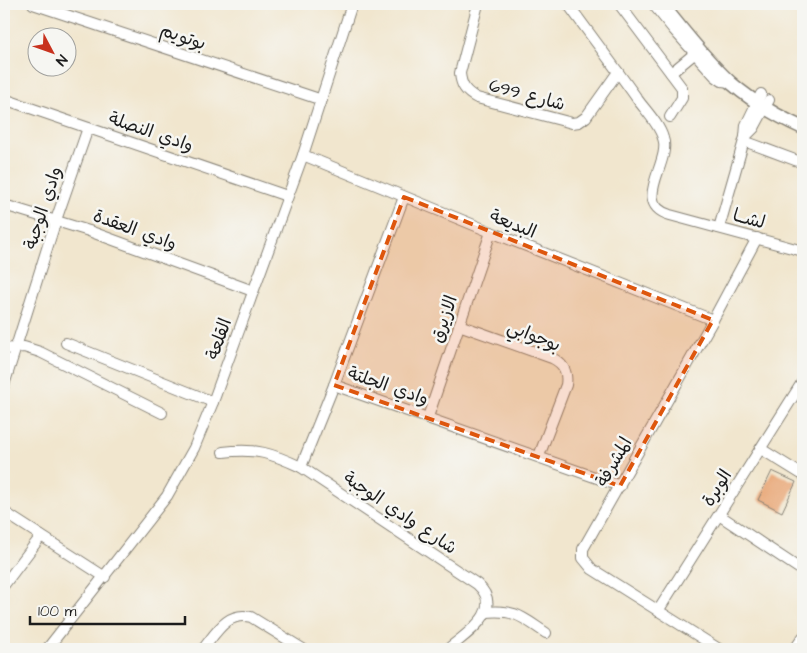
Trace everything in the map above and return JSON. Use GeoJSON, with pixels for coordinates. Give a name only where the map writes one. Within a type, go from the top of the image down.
{"type":"FeatureCollection","features":[{"type":"Feature","properties":{"kind":"street","name":"بوتويم"},"geometry":{"type":"LineString","coordinates":[[33,4],[322,100]]}},
{"type":"Feature","properties":{"kind":"street","name":"القلعة"},"geometry":{"type":"LineString","coordinates":[[47,649],[172,489],[194,448],[213,402],[303,155],[352,4]]}},
{"type":"Feature","properties":{"kind":"street","name":"شارع 699"},"geometry":{"type":"LineString","coordinates":[[478,4],[460,72],[460,81],[464,88],[469,94],[477,98],[572,123],[579,122],[586,117],[618,72]]}},
{"type":"Feature","properties":{"kind":"street"},"geometry":{"type":"LineString","coordinates":[[568,4],[663,137],[664,151],[652,196],[657,209],[663,213],[719,228]]}},
{"type":"Feature","properties":{"kind":"street"},"geometry":{"type":"LineString","coordinates":[[653,4],[694,54],[718,79],[731,82]]}},
{"type":"Feature","properties":{"kind":"street"},"geometry":{"type":"LineString","coordinates":[[662,4],[712,63],[731,82],[801,127]]}},
{"type":"Feature","properties":{"kind":"street"},"geometry":{"type":"LineString","coordinates":[[669,4],[701,43],[763,101]]}},
{"type":"Feature","properties":{"kind":"street"},"geometry":{"type":"LineString","coordinates":[[621,5],[682,88],[683,93],[680,103],[670,117]]}},
{"type":"Feature","properties":{"kind":"street"},"geometry":{"type":"LineString","coordinates":[[671,73],[694,54]]}},
{"type":"Feature","properties":{"kind":"street","name":"وادي النصلة"},"geometry":{"type":"LineString","coordinates":[[4,99],[287,196]]}},
{"type":"Feature","properties":{"kind":"street","name":"لشــا"},"geometry":{"type":"LineString","coordinates":[[763,101],[746,125],[745,139],[719,228],[803,251]]}},
{"type":"Feature","properties":{"kind":"street","name":"وادي الوجبة"},"geometry":{"type":"LineString","coordinates":[[4,385],[56,220],[88,128]]}},
{"type":"Feature","properties":{"kind":"street"},"geometry":{"type":"LineString","coordinates":[[745,139],[803,163]]}},
{"type":"Feature","properties":{"kind":"street","name":"البديعة"},"geometry":{"type":"LineString","coordinates":[[303,155],[712,320]]}},
{"type":"Feature","properties":{"kind":"street","name":"وادي الجلتة"},"geometry":{"type":"LineString","coordinates":[[404,197],[334,385],[620,486]]}},
{"type":"Feature","properties":{"kind":"street","name":"وادي العقدة"},"geometry":{"type":"LineString","coordinates":[[4,205],[89,231],[253,291]]}},
{"type":"Feature","properties":{"kind":"street","name":"الازيرق"},"geometry":{"type":"LineString","coordinates":[[428,417],[491,232]]}},
{"type":"Feature","properties":{"kind":"street","name":"المشرفة"},"geometry":{"type":"LineString","coordinates":[[719,649],[592,569],[583,558],[584,544],[620,486],[757,238]]}},
{"type":"Feature","properties":{"kind":"street","name":"بوجوابي"},"geometry":{"type":"LineString","coordinates":[[459,325],[552,358],[563,366],[567,378],[566,385],[539,456]]}},
{"type":"Feature","properties":{"kind":"street"},"geometry":{"type":"LineString","coordinates":[[66,343],[213,402]]}},
{"type":"Feature","properties":{"kind":"street"},"geometry":{"type":"LineString","coordinates":[[4,349],[24,347],[40,352],[162,413]]}},
{"type":"Feature","properties":{"kind":"street","name":"الوبرة"},"geometry":{"type":"LineString","coordinates":[[658,611],[803,382]]}},
{"type":"Feature","properties":{"kind":"street"},"geometry":{"type":"LineString","coordinates":[[301,467],[334,385]]}},
{"type":"Feature","properties":{"kind":"street"},"geometry":{"type":"LineString","coordinates":[[761,449],[803,475]]}},
{"type":"Feature","properties":{"kind":"street","name":"شارع وادي الوجبة"},"geometry":{"type":"LineString","coordinates":[[223,452],[249,450],[262,452],[301,467],[478,584],[487,597],[486,612]]}},
{"type":"Feature","properties":{"kind":"street"},"geometry":{"type":"LineString","coordinates":[[4,512],[105,577]]}},
{"type":"Feature","properties":{"kind":"street"},"geometry":{"type":"LineString","coordinates":[[719,515],[803,571]]}},
{"type":"Feature","properties":{"kind":"street"},"geometry":{"type":"LineString","coordinates":[[4,586],[41,536]]}},
{"type":"Feature","properties":{"kind":"street"},"geometry":{"type":"LineString","coordinates":[[448,649],[481,620],[486,612],[502,611],[517,614],[546,633]]}},
{"type":"Feature","properties":{"kind":"street"},"geometry":{"type":"LineString","coordinates":[[203,649],[230,618],[244,615],[251,617],[303,649]]}},
{"type":"Feature","properties":{"kind":"street"},"geometry":{"type":"LineString","coordinates":[[795,649],[803,637]]}},
{"type":"Feature","properties":{"kind":"highlighted area"},"geometry":{"type":"Polygon","coordinates":[[[404,197],[713,320],[620,486],[334,385],[404,197]]]}},
{"type":"Feature","properties":{"kind":"building"},"geometry":{"type":"Polygon","coordinates":[[[772,471],[796,482],[782,512],[758,500],[772,471]]]}}]}
